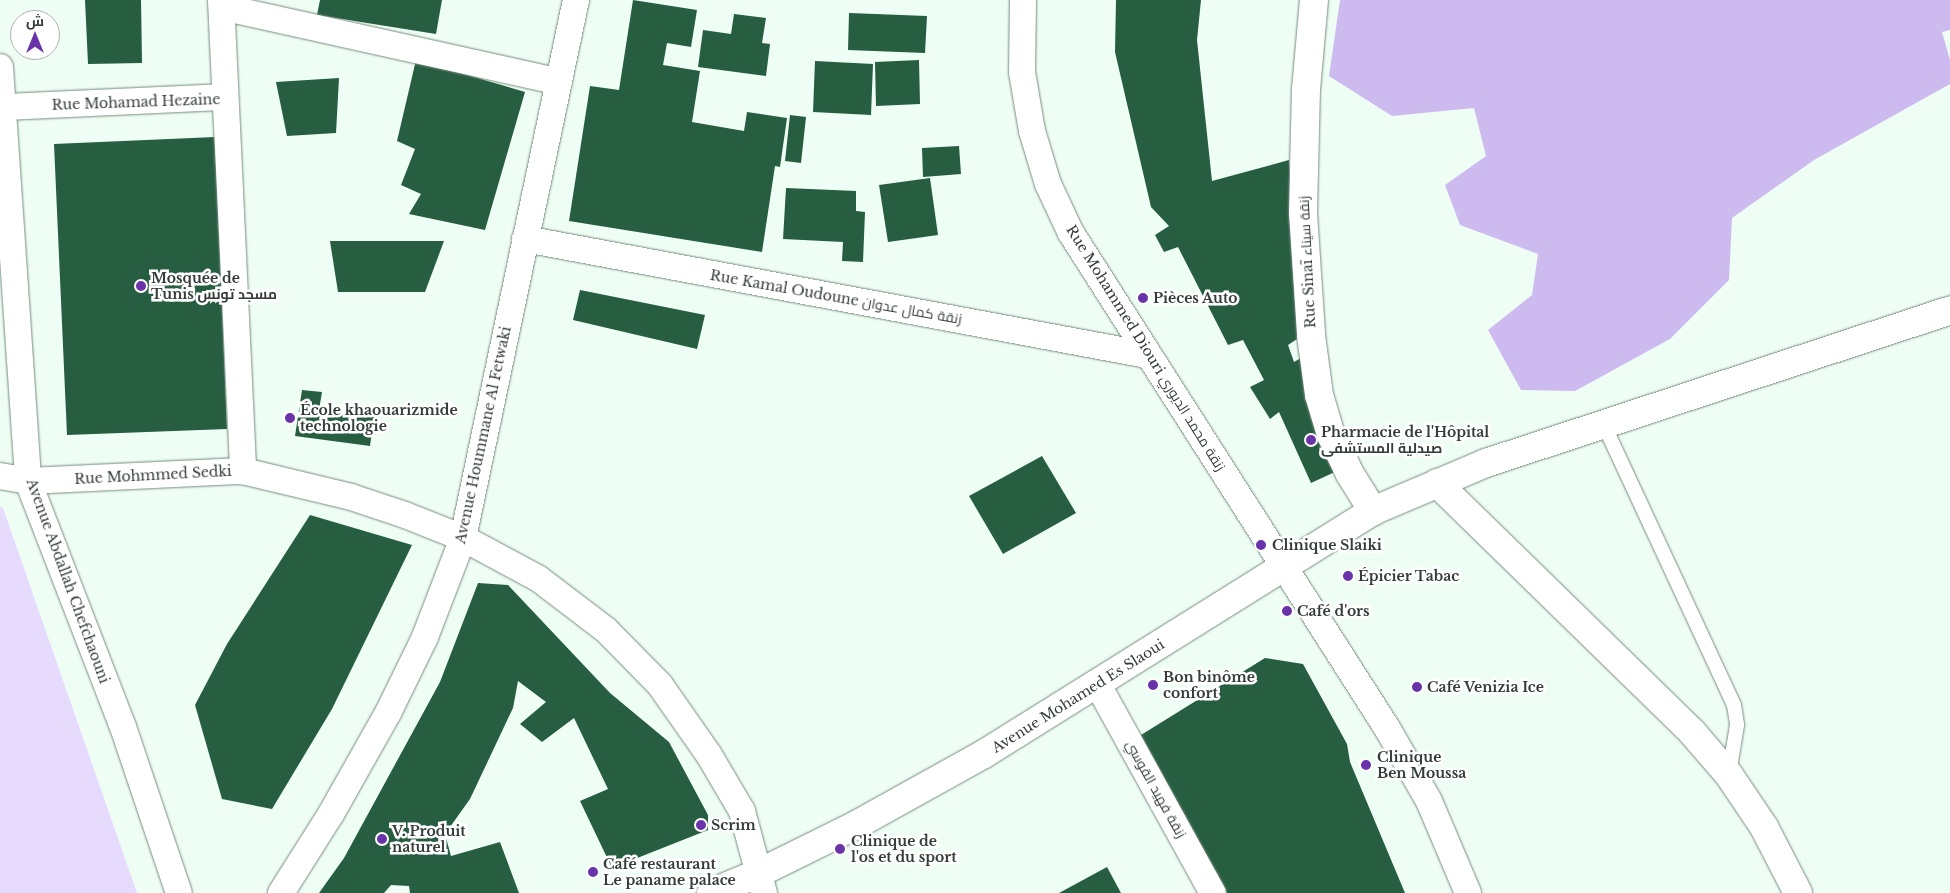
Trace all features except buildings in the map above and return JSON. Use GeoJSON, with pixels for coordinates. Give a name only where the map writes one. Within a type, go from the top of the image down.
{"type":"FeatureCollection","features":[{"type":"Feature","properties":{"kind":"street","name":"Avenue Hoummane Al Fetwaki"},"geometry":{"type":"LineString","coordinates":[[281,893],[331,814],[388,712],[425,637],[463,538],[576,0]]}},
{"type":"Feature","properties":{"kind":"street","name":"Rue Mohammed Diouri زنقة محمد الديوري"},"geometry":{"type":"LineString","coordinates":[[1023,0],[1022,72],[1032,131],[1048,184],[1071,233],[1147,354],[1285,565],[1430,802],[1468,893]]}},
{"type":"Feature","properties":{"kind":"street","name":"Rue Sinaï زنقة سيناء"},"geometry":{"type":"LineString","coordinates":[[1314,0],[1306,89],[1304,213],[1311,335],[1319,395],[1331,436],[1350,474],[1373,511]]}},
{"type":"Feature","properties":{"kind":"street"},"geometry":{"type":"LineString","coordinates":[[225,97],[222,4],[559,82]]}},
{"type":"Feature","properties":{"kind":"street","name":"Avenue Abdallah Chefchaouni"},"geometry":{"type":"LineString","coordinates":[[0,68],[28,481],[122,727],[179,893]]}},
{"type":"Feature","properties":{"kind":"street","name":"Rue Mohamad Hezaine"},"geometry":{"type":"LineString","coordinates":[[2,106],[225,97],[243,471]]}},
{"type":"Feature","properties":{"kind":"street","name":"Rue Kamal Oudoune زنقة كمال عدوان"},"geometry":{"type":"LineString","coordinates":[[525,240],[1147,354]]}},
{"type":"Feature","properties":{"kind":"street","name":"Avenue Mohamed Es Slaoui"},"geometry":{"type":"LineString","coordinates":[[711,893],[762,883],[858,824],[1098,685],[1373,511],[1486,463],[1950,310]]}},
{"type":"Feature","properties":{"kind":"street","name":"Rue Mohmmed Sedki"},"geometry":{"type":"LineString","coordinates":[[0,476],[28,481],[243,471],[351,497],[463,538],[539,579],[606,630],[660,685],[709,755],[742,810],[762,883]]}},
{"type":"Feature","properties":{"kind":"street"},"geometry":{"type":"LineString","coordinates":[[1436,483],[1642,680],[1729,775],[1764,826],[1798,893]]}},
{"type":"Feature","properties":{"kind":"street","name":"زنقة فهيد القوسي"},"geometry":{"type":"LineString","coordinates":[[1098,685],[1213,893]]}},
{"type":"Feature","properties":{"kind":"lane"},"geometry":{"type":"LineString","coordinates":[[1604,425],[1734,705],[1737,725],[1729,775]]}},
{"type":"Feature","properties":{"kind":"shaded area"},"geometry":{"type":"Polygon","coordinates":[[[1340,0],[1950,0],[1950,30],[1942,32],[1950,60],[1950,84],[1814,160],[1732,218],[1729,280],[1670,339],[1575,391],[1521,390],[1488,330],[1532,295],[1538,254],[1460,225],[1445,185],[1486,156],[1474,108],[1392,116],[1329,76],[1340,0]]]}},
{"type":"Feature","properties":{"kind":"shaded area"},"geometry":{"type":"Polygon","coordinates":[[[0,507],[3,508],[137,893],[0,893],[0,507]]]}},
{"type":"Feature","properties":{"kind":"place","name":"Mosquée de Tunis مسجد تونس"},"geometry":{"type":"Point","coordinates":[141,286]}},
{"type":"Feature","properties":{"kind":"place","name":"Pièces Auto"},"geometry":{"type":"Point","coordinates":[1143,298]}},
{"type":"Feature","properties":{"kind":"place","name":"École khaouarizmide technologie"},"geometry":{"type":"Point","coordinates":[290,418]}},
{"type":"Feature","properties":{"kind":"place","name":"Pharmacie de l'Hôpital صيدلية المستشفى"},"geometry":{"type":"Point","coordinates":[1311,440]}},
{"type":"Feature","properties":{"kind":"place","name":"Clinique Slaiki"},"geometry":{"type":"Point","coordinates":[1261,545]}},
{"type":"Feature","properties":{"kind":"place","name":"Épicier Tabac"},"geometry":{"type":"Point","coordinates":[1348,576]}},
{"type":"Feature","properties":{"kind":"place","name":"Café d'ors"},"geometry":{"type":"Point","coordinates":[1287,611]}},
{"type":"Feature","properties":{"kind":"place","name":"Bon binôme confort"},"geometry":{"type":"Point","coordinates":[1153,685]}},
{"type":"Feature","properties":{"kind":"place","name":"Café Venizia Ice"},"geometry":{"type":"Point","coordinates":[1417,687]}},
{"type":"Feature","properties":{"kind":"place","name":"Clinique Ben Moussa"},"geometry":{"type":"Point","coordinates":[1366,765]}},
{"type":"Feature","properties":{"kind":"place","name":"Scrim"},"geometry":{"type":"Point","coordinates":[701,825]}},
{"type":"Feature","properties":{"kind":"place","name":"V. Produit naturel"},"geometry":{"type":"Point","coordinates":[382,839]}},
{"type":"Feature","properties":{"kind":"place","name":"Clinique de l'os et du sport"},"geometry":{"type":"Point","coordinates":[840,849]}},
{"type":"Feature","properties":{"kind":"place","name":"Café restaurant Le paname palace"},"geometry":{"type":"Point","coordinates":[593,872]}}]}
